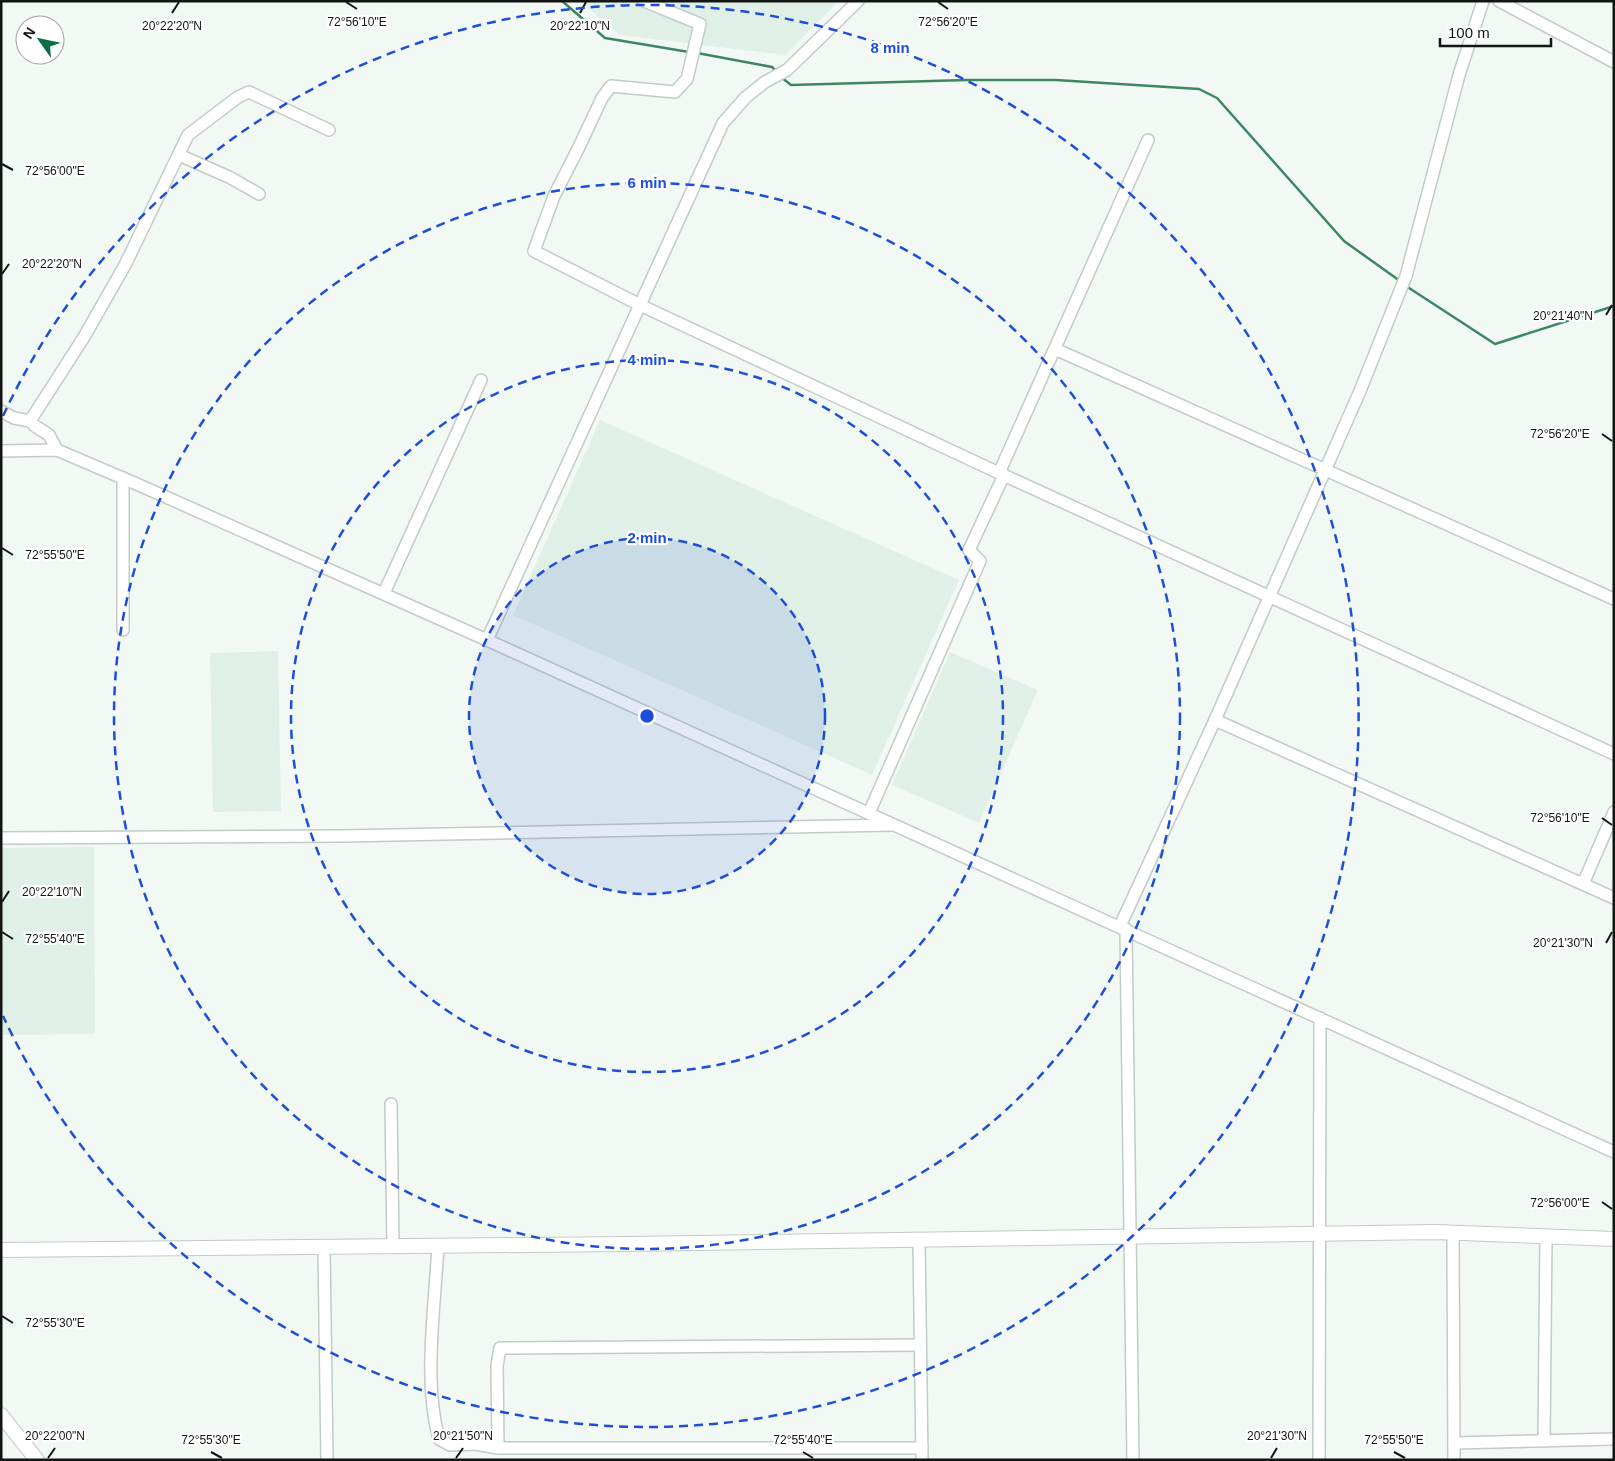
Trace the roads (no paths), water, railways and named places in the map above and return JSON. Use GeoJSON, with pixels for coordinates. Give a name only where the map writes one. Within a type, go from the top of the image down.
{"type":"FeatureCollection","features":[{"type":"Feature","properties":{"kind":"main road"},"geometry":{"type":"LineString","coordinates":[[1,1250],[1453,1233],[1614,1239]]}},
{"type":"Feature","properties":{"kind":"main road"},"geometry":{"type":"LineString","coordinates":[[1,1415],[36,1460]]}},
{"type":"Feature","properties":{"kind":"street"},"geometry":{"type":"LineString","coordinates":[[644,1],[700,24],[687,79],[675,92],[611,86],[602,98],[554,196],[534,251],[640,305],[1002,474],[1614,754]]}},
{"type":"Feature","properties":{"kind":"street"},"geometry":{"type":"LineString","coordinates":[[487,640],[723,123],[746,97],[765,82],[787,70],[858,1]]}},
{"type":"Feature","properties":{"kind":"street"},"geometry":{"type":"LineString","coordinates":[[1133,1460],[1123,928],[1360,391],[1406,276],[1459,75],[1482,1]]}},
{"type":"Feature","properties":{"kind":"street"},"geometry":{"type":"LineString","coordinates":[[1499,1],[1614,62]]}},
{"type":"Feature","properties":{"kind":"street"},"geometry":{"type":"LineString","coordinates":[[30,421],[84,337],[125,265],[188,135],[238,97],[249,92],[329,130]]}},
{"type":"Feature","properties":{"kind":"street"},"geometry":{"type":"LineString","coordinates":[[869,813],[980,561],[969,550],[1054,349],[1148,140]]}},
{"type":"Feature","properties":{"kind":"street"},"geometry":{"type":"LineString","coordinates":[[179,155],[229,177],[259,194]]}},
{"type":"Feature","properties":{"kind":"street"},"geometry":{"type":"LineString","coordinates":[[1054,349],[1614,599]]}},
{"type":"Feature","properties":{"kind":"street"},"geometry":{"type":"LineString","coordinates":[[384,593],[481,380]]}},
{"type":"Feature","properties":{"kind":"street"},"geometry":{"type":"LineString","coordinates":[[1,411],[14,418],[30,421],[49,436],[57,450]]}},
{"type":"Feature","properties":{"kind":"street"},"geometry":{"type":"LineString","coordinates":[[1,450],[57,450],[123,478],[384,593],[1614,1152]]}},
{"type":"Feature","properties":{"kind":"street"},"geometry":{"type":"LineString","coordinates":[[123,478],[124,630]]}},
{"type":"Feature","properties":{"kind":"street"},"geometry":{"type":"LineString","coordinates":[[1215,720],[1614,898]]}},
{"type":"Feature","properties":{"kind":"street"},"geometry":{"type":"LineString","coordinates":[[1583,884],[1614,812]]}},
{"type":"Feature","properties":{"kind":"street"},"geometry":{"type":"LineString","coordinates":[[1,838],[342,836],[896,825]]}},
{"type":"Feature","properties":{"kind":"street"},"geometry":{"type":"LineString","coordinates":[[1319,1460],[1318,1234],[1320,1018]]}},
{"type":"Feature","properties":{"kind":"street"},"geometry":{"type":"LineString","coordinates":[[391,1104],[393,1246]]}},
{"type":"Feature","properties":{"kind":"street"},"geometry":{"type":"LineString","coordinates":[[1453,1233],[1454,1460]]}},
{"type":"Feature","properties":{"kind":"street"},"geometry":{"type":"LineString","coordinates":[[1544,1441],[1546,1236]]}},
{"type":"Feature","properties":{"kind":"street"},"geometry":{"type":"LineString","coordinates":[[919,1240],[922,1460]]}},
{"type":"Feature","properties":{"kind":"street"},"geometry":{"type":"LineString","coordinates":[[438,1246],[432,1346],[432,1412],[439,1439],[450,1446],[475,1444],[498,1448],[922,1448]]}},
{"type":"Feature","properties":{"kind":"street"},"geometry":{"type":"LineString","coordinates":[[324,1247],[326,1460]]}},
{"type":"Feature","properties":{"kind":"street"},"geometry":{"type":"LineString","coordinates":[[498,1448],[497,1366],[500,1348],[920,1345]]}},
{"type":"Feature","properties":{"kind":"street"},"geometry":{"type":"LineString","coordinates":[[1454,1443],[1614,1439]]}},
{"type":"Feature","properties":{"kind":"waterway"},"geometry":{"type":"LineString","coordinates":[[562,1],[605,38],[689,52]]}},
{"type":"Feature","properties":{"kind":"waterway"},"geometry":{"type":"LineString","coordinates":[[697,53],[772,67],[776,71]]}},
{"type":"Feature","properties":{"kind":"waterway"},"geometry":{"type":"LineString","coordinates":[[781,77],[791,85],[967,80],[1056,80],[1199,89],[1217,98],[1344,241],[1400,281]]}},
{"type":"Feature","properties":{"kind":"waterway"},"geometry":{"type":"LineString","coordinates":[[1406,286],[1495,344],[1614,306]]}}]}
